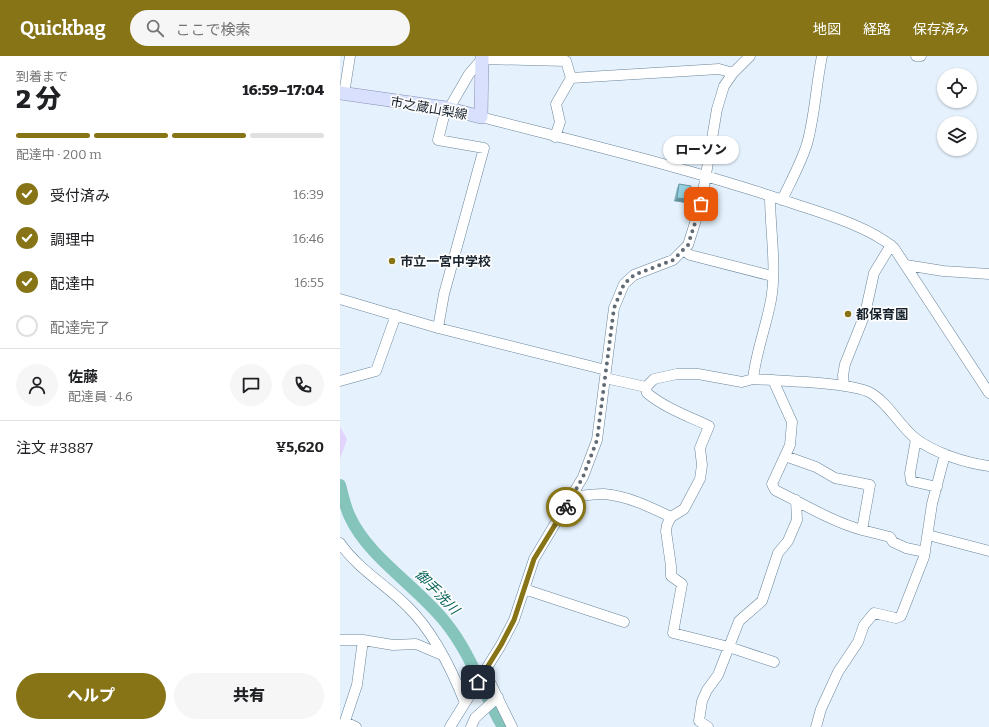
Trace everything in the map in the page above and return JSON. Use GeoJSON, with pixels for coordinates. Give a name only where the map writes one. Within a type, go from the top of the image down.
{"type":"FeatureCollection","features":[{"type":"Feature","properties":{"kind":"main road","name":"市之蔵山梨線"},"geometry":{"type":"LineString","coordinates":[[342,94],[446,108],[481,118],[482,57]]}},
{"type":"Feature","properties":{"kind":"street"},"geometry":{"type":"LineString","coordinates":[[342,94],[350,56]]}},
{"type":"Feature","properties":{"kind":"street"},"geometry":{"type":"LineString","coordinates":[[450,727],[485,672],[514,620],[534,559],[583,477],[597,440],[614,308],[624,284],[634,275],[673,260],[688,245],[701,204],[717,109],[724,86],[733,73],[750,56]]}},
{"type":"Feature","properties":{"kind":"street"},"geometry":{"type":"LineString","coordinates":[[782,200],[807,142],[814,113],[816,84],[822,56]]}},
{"type":"Feature","properties":{"kind":"street"},"geometry":{"type":"LineString","coordinates":[[916,56],[921,56]]}},
{"type":"Feature","properties":{"kind":"street"},"geometry":{"type":"LineString","coordinates":[[438,328],[444,294],[484,148],[438,140],[446,108],[451,105],[469,74],[482,57],[547,58],[566,61],[571,78],[556,104],[560,122],[556,136]]}},
{"type":"Feature","properties":{"kind":"street"},"geometry":{"type":"LineString","coordinates":[[571,78],[626,76],[719,69],[733,73]]}},
{"type":"Feature","properties":{"kind":"street"},"geometry":{"type":"LineString","coordinates":[[481,118],[705,175],[782,200],[860,228],[891,246],[906,265],[989,393]]}},
{"type":"Feature","properties":{"kind":"street"},"geometry":{"type":"LineString","coordinates":[[753,379],[755,361],[771,300],[772,276],[770,196]]}},
{"type":"Feature","properties":{"kind":"street"},"geometry":{"type":"LineString","coordinates":[[844,386],[843,375],[845,364],[865,314],[874,273],[891,246]]}},
{"type":"Feature","properties":{"kind":"street"},"geometry":{"type":"LineString","coordinates":[[683,250],[690,255],[772,276]]}},
{"type":"Feature","properties":{"kind":"street"},"geometry":{"type":"LineString","coordinates":[[906,265],[943,271],[989,274]]}},
{"type":"Feature","properties":{"kind":"street"},"geometry":{"type":"LineString","coordinates":[[340,299],[438,328],[606,374],[646,387]]}},
{"type":"Feature","properties":{"kind":"street"},"geometry":{"type":"LineString","coordinates":[[340,381],[376,371],[396,315]]}},
{"type":"Feature","properties":{"kind":"street"},"geometry":{"type":"LineString","coordinates":[[646,387],[654,379],[677,374],[698,374],[742,382],[753,379],[854,387],[871,393],[916,439],[945,454],[989,466]]}},
{"type":"Feature","properties":{"kind":"street"},"geometry":{"type":"LineString","coordinates":[[773,380],[792,422],[790,445],[772,484],[775,490],[830,516],[843,525],[890,537],[893,542],[906,548],[925,552]]}},
{"type":"Feature","properties":{"kind":"street"},"geometry":{"type":"LineString","coordinates":[[646,387],[647,392],[653,397],[679,413],[709,426],[700,448],[702,465],[700,479],[684,509],[672,517],[666,531],[671,576],[682,584],[673,633],[729,647],[774,662]]}},
{"type":"Feature","properties":{"kind":"street"},"geometry":{"type":"LineString","coordinates":[[916,439],[910,473],[911,481],[937,487]]}},
{"type":"Feature","properties":{"kind":"street"},"geometry":{"type":"LineString","coordinates":[[816,727],[821,709],[838,672],[858,642],[864,625],[874,613],[896,618],[901,616],[925,552],[932,504],[945,454]]}},
{"type":"Feature","properties":{"kind":"street"},"geometry":{"type":"LineString","coordinates":[[785,456],[816,467],[835,478],[870,485],[862,530]]}},
{"type":"Feature","properties":{"kind":"street"},"geometry":{"type":"LineString","coordinates":[[572,496],[604,494],[645,504],[672,517]]}},
{"type":"Feature","properties":{"kind":"street"},"geometry":{"type":"LineString","coordinates":[[708,727],[699,721],[702,701],[707,690],[718,675],[739,621],[762,601],[778,553],[788,540],[797,520],[796,500]]}},
{"type":"Feature","properties":{"kind":"street"},"geometry":{"type":"LineString","coordinates":[[928,535],[989,551]]}},
{"type":"Feature","properties":{"kind":"street"},"geometry":{"type":"LineString","coordinates":[[340,542],[356,562],[392,592],[421,620],[442,655],[465,703]]}},
{"type":"Feature","properties":{"kind":"street"},"geometry":{"type":"LineString","coordinates":[[524,589],[624,622]]}},
{"type":"Feature","properties":{"kind":"street"},"geometry":{"type":"LineString","coordinates":[[340,640],[364,640],[393,646],[416,644],[442,655]]}},
{"type":"Feature","properties":{"kind":"street"},"geometry":{"type":"LineString","coordinates":[[356,727],[344,724],[357,685],[364,640]]}},
{"type":"Feature","properties":{"kind":"street"},"geometry":{"type":"LineString","coordinates":[[485,672],[512,727]]}},
{"type":"Feature","properties":{"kind":"street"},"geometry":{"type":"LineString","coordinates":[[473,723],[497,699]]}},
{"type":"Feature","properties":{"kind":"shaded area"},"geometry":{"type":"Polygon","coordinates":[[[340,427],[347,439],[340,459],[340,427]]]}},
{"type":"Feature","properties":{"kind":"building"},"geometry":{"type":"Polygon","coordinates":[[[679,184],[691,186],[689,199],[677,198],[679,184]]]}},
{"type":"Feature","properties":{"kind":"waterway","name":"御手洗川"},"geometry":{"type":"LineString","coordinates":[[340,485],[345,505],[358,532],[381,559],[435,610],[455,635],[470,661],[503,727]]}},
{"type":"Feature","properties":{"kind":"way so far"},"geometry":{"type":"LineString","coordinates":[[566,507],[583,477],[597,440],[614,308],[624,284],[634,275],[673,260],[688,245],[701,204]]}},
{"type":"Feature","properties":{"kind":"place","name":"ローソン"},"geometry":{"type":"Point","coordinates":[701,204]}},
{"type":"Feature","properties":{"kind":"place","name":"市立一宮中学校"},"geometry":{"type":"Point","coordinates":[392,261]}},
{"type":"Feature","properties":{"kind":"place","name":"都保育園"},"geometry":{"type":"Point","coordinates":[848,314]}},
{"type":"Feature","properties":{"kind":"route"},"geometry":{"type":"LineString","coordinates":[[478,682],[501,645],[514,620],[534,559],[566,507]]}}]}
